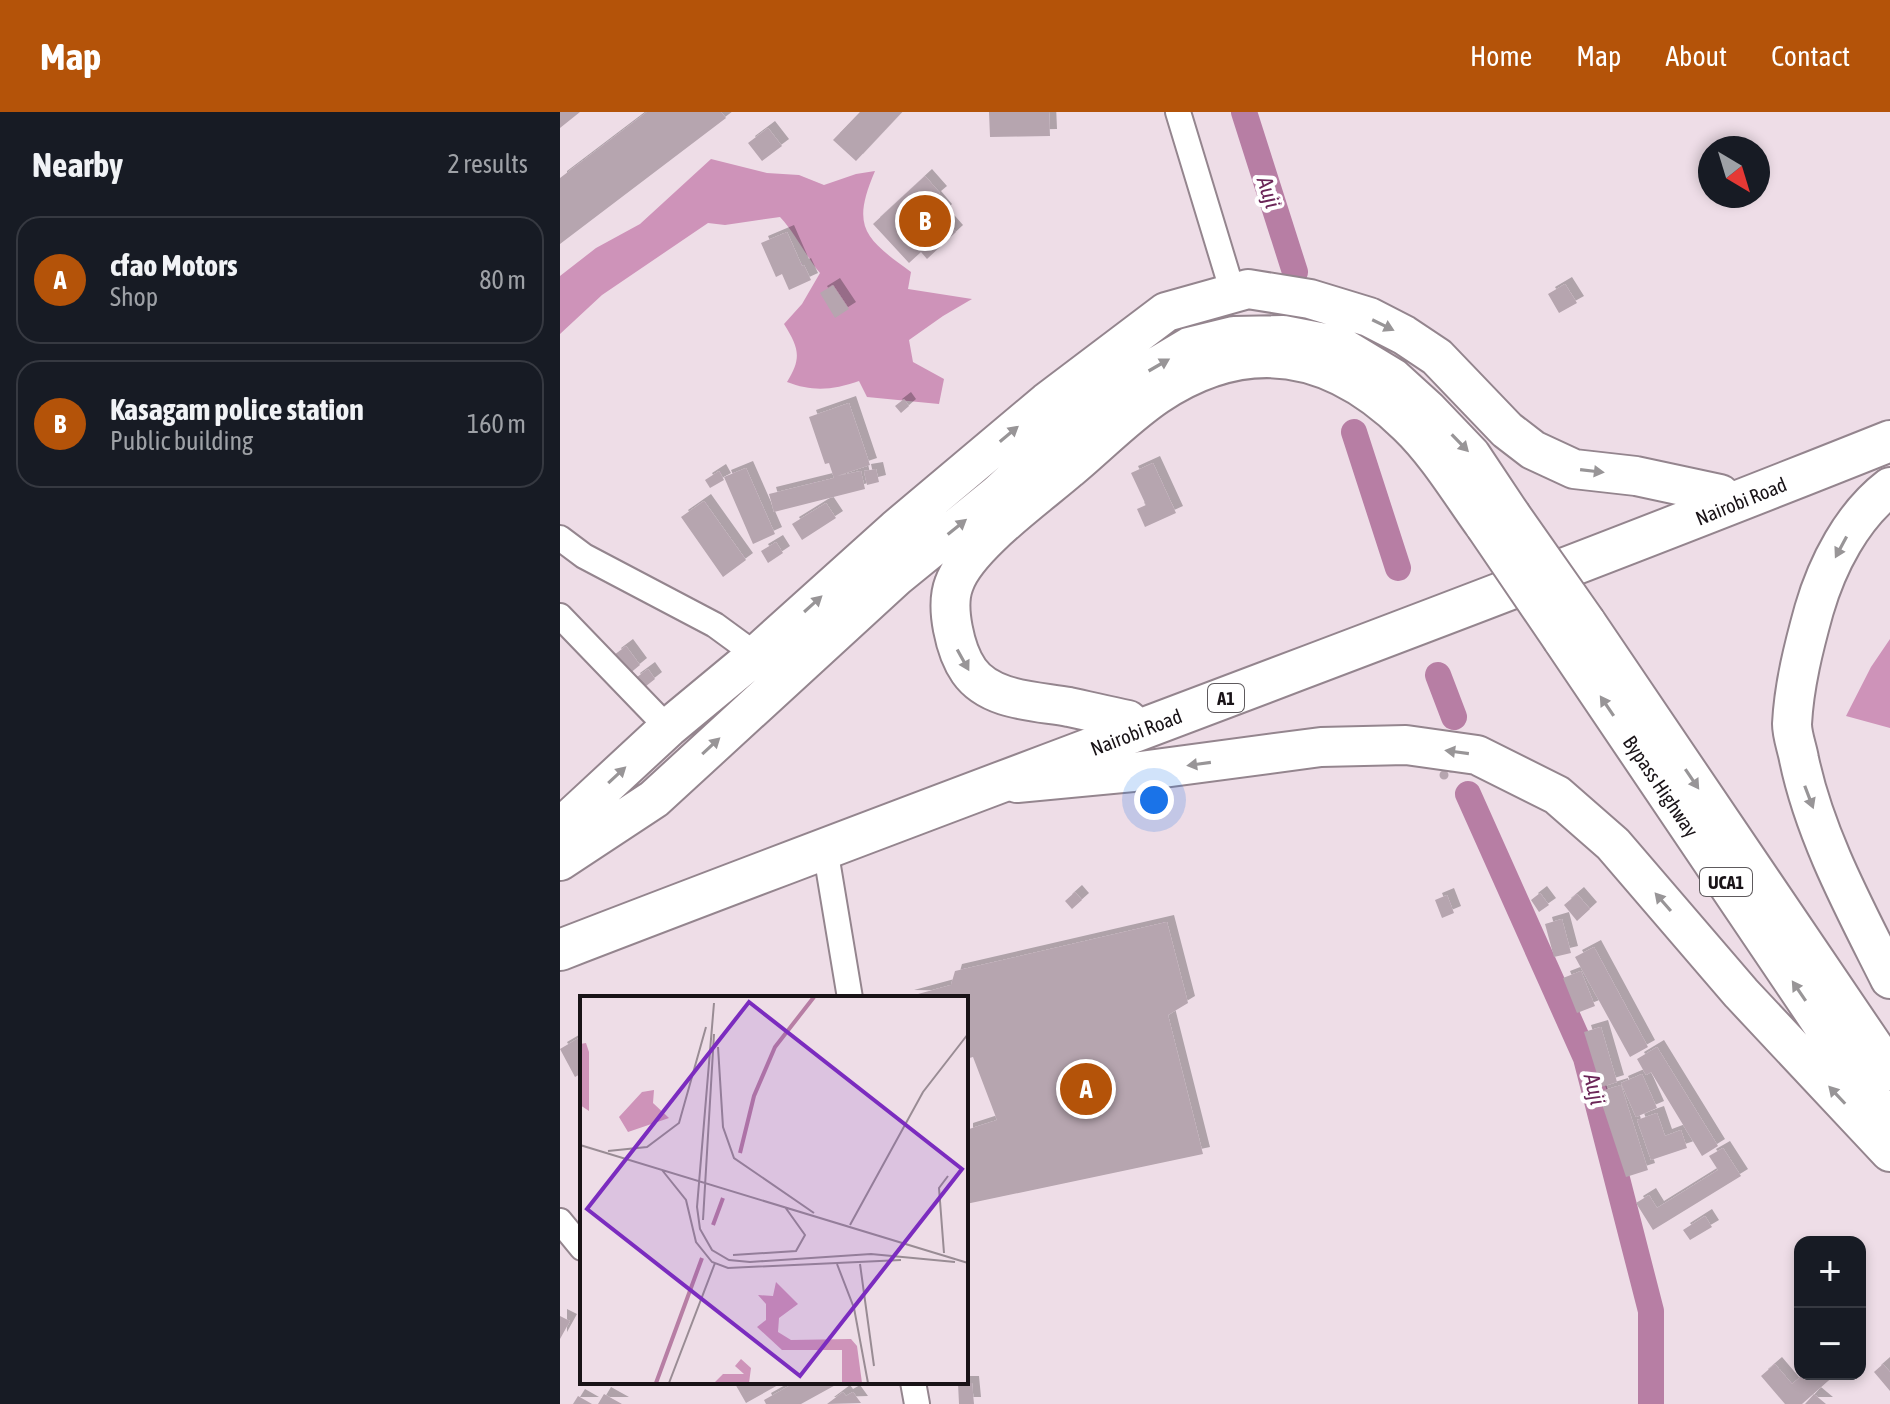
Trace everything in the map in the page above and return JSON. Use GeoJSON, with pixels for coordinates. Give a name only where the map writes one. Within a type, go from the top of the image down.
{"type":"FeatureCollection","features":[{"type":"Feature","properties":{"kind":"highway","name":"Nairobi Road"},"geometry":{"type":"LineString","coordinates":[[560,932],[1128,720],[1890,427]]}},
{"type":"Feature","properties":{"kind":"highway","name":"Nairobi Road"},"geometry":{"type":"LineString","coordinates":[[560,950],[1606,555],[1890,441]]}},
{"type":"Feature","properties":{"kind":"main road"},"geometry":{"type":"LineString","coordinates":[[560,828],[668,728],[756,655],[896,529],[1047,402],[1166,312],[1248,289],[1310,299],[1369,317],[1437,357],[1507,430],[1533,450],[1574,469],[1636,476],[1720,494]]}},
{"type":"Feature","properties":{"kind":"main road"},"geometry":{"type":"LineString","coordinates":[[560,861],[654,799],[896,577],[998,494],[1100,400],[1189,347],[1234,336],[1283,335],[1340,346],[1393,378],[1471,455],[1498,521]]}},
{"type":"Feature","properties":{"kind":"main road"},"geometry":{"type":"LineString","coordinates":[[1128,720],[1023,701],[998,693],[971,673],[957,648],[952,614],[953,584],[970,557],[998,530],[1156,396],[1188,378],[1226,364],[1268,356],[1317,364],[1377,397],[1410,426],[1498,521]]}},
{"type":"Feature","properties":{"kind":"main road"},"geometry":{"type":"LineString","coordinates":[[1890,487],[1877,497],[1846,537],[1821,587],[1803,649],[1792,726],[1805,787],[1847,894],[1890,979]]}},
{"type":"Feature","properties":{"kind":"main road","name":"Bypass Highway"},"geometry":{"type":"LineString","coordinates":[[1498,521],[1890,1071]]}},
{"type":"Feature","properties":{"kind":"main road","name":"Bypass Highway"},"geometry":{"type":"LineString","coordinates":[[1574,630],[1890,1125]]}},
{"type":"Feature","properties":{"kind":"main road"},"geometry":{"type":"LineString","coordinates":[[999,784],[1133,772],[1321,747],[1406,745],[1477,755],[1557,795],[1613,844],[1741,993],[1890,1152]]}},
{"type":"Feature","properties":{"kind":"street"},"geometry":{"type":"LineString","coordinates":[[1178,112],[1233,293]]}},
{"type":"Feature","properties":{"kind":"street"},"geometry":{"type":"LineString","coordinates":[[560,538],[584,556],[715,625],[756,655]]}},
{"type":"Feature","properties":{"kind":"street"},"geometry":{"type":"LineString","coordinates":[[560,616],[668,728]]}},
{"type":"Feature","properties":{"kind":"street"},"geometry":{"type":"LineString","coordinates":[[825,848],[850,996]]}},
{"type":"Feature","properties":{"kind":"street"},"geometry":{"type":"LineString","coordinates":[[560,1221],[580,1246]]}},
{"type":"Feature","properties":{"kind":"street"},"geometry":{"type":"LineString","coordinates":[[913,1384],[917,1404]]}},
{"type":"Feature","properties":{"kind":"shaded area"},"geometry":{"type":"Polygon","coordinates":[[[711,159],[767,173],[799,175],[824,185],[875,171],[864,206],[866,230],[882,250],[911,272],[908,289],[972,299],[909,340],[913,362],[944,379],[939,404],[867,397],[859,381],[823,389],[787,382],[797,353],[784,324],[802,304],[820,273],[780,217],[725,225],[708,223],[602,295],[560,334],[560,276],[596,248],[640,224],[711,159]]]}},
{"type":"Feature","properties":{"kind":"shaded area"},"geometry":{"type":"Polygon","coordinates":[[[1890,639],[1890,728],[1846,716],[1871,667],[1890,639]]]}},
{"type":"Feature","properties":{"kind":"building"},"geometry":{"type":"Polygon","coordinates":[[[560,112],[580,112],[560,128],[560,112]]]}},
{"type":"Feature","properties":{"kind":"building"},"geometry":{"type":"Polygon","coordinates":[[[647,112],[721,112],[726,118],[560,244],[560,178],[647,112]]]}},
{"type":"Feature","properties":{"kind":"building"},"geometry":{"type":"Polygon","coordinates":[[[860,112],[902,112],[856,161],[833,140],[860,112]]]}},
{"type":"Feature","properties":{"kind":"building"},"geometry":{"type":"Polygon","coordinates":[[[989,112],[1049,112],[1050,136],[990,137],[989,112]]]}},
{"type":"Feature","properties":{"kind":"building"},"geometry":{"type":"Polygon","coordinates":[[[768,128],[782,146],[762,161],[748,143],[768,128]]]}},
{"type":"Feature","properties":{"kind":"building"},"geometry":{"type":"Polygon","coordinates":[[[925,176],[940,193],[934,198],[945,211],[941,215],[956,232],[927,259],[921,252],[909,263],[873,224],[925,176]]]}},
{"type":"Feature","properties":{"kind":"building"},"geometry":{"type":"Polygon","coordinates":[[[787,232],[811,280],[789,290],[782,274],[776,277],[761,243],[787,232]]]}},
{"type":"Feature","properties":{"kind":"building"},"geometry":{"type":"Polygon","coordinates":[[[1565,284],[1577,303],[1559,313],[1548,294],[1565,284]]]}},
{"type":"Feature","properties":{"kind":"building"},"geometry":{"type":"Polygon","coordinates":[[[833,285],[849,309],[835,318],[820,293],[833,285]]]}},
{"type":"Feature","properties":{"kind":"building"},"geometry":{"type":"Polygon","coordinates":[[[904,399],[909,406],[901,413],[895,406],[904,399]]]}},
{"type":"Feature","properties":{"kind":"building"},"geometry":{"type":"Polygon","coordinates":[[[849,403],[870,465],[837,476],[861,471],[865,489],[774,512],[769,494],[834,478],[829,463],[825,464],[809,417],[849,403]]]}},
{"type":"Feature","properties":{"kind":"building"},"geometry":{"type":"Polygon","coordinates":[[[1153,463],[1176,513],[1145,527],[1137,509],[1146,505],[1131,473],[1153,463]]]}},
{"type":"Feature","properties":{"kind":"building"},"geometry":{"type":"Polygon","coordinates":[[[746,468],[775,534],[753,544],[724,477],[746,468]]]}},
{"type":"Feature","properties":{"kind":"building"},"geometry":{"type":"Polygon","coordinates":[[[876,469],[879,482],[867,485],[864,471],[876,469]]]}},
{"type":"Feature","properties":{"kind":"building"},"geometry":{"type":"Polygon","coordinates":[[[719,471],[724,480],[710,488],[705,480],[719,471]]]}},
{"type":"Feature","properties":{"kind":"building"},"geometry":{"type":"Polygon","coordinates":[[[704,501],[746,560],[723,577],[681,517],[704,501]]]}},
{"type":"Feature","properties":{"kind":"building"},"geometry":{"type":"Polygon","coordinates":[[[826,503],[836,518],[802,540],[792,524],[826,503]]]}},
{"type":"Feature","properties":{"kind":"building"},"geometry":{"type":"Polygon","coordinates":[[[776,542],[783,553],[768,563],[761,551],[776,542]]]}},
{"type":"Feature","properties":{"kind":"building"},"geometry":{"type":"Polygon","coordinates":[[[626,646],[640,665],[629,674],[614,655],[626,646]]]}},
{"type":"Feature","properties":{"kind":"building"},"geometry":{"type":"Polygon","coordinates":[[[648,669],[655,679],[641,690],[633,680],[648,669]]]}},
{"type":"Feature","properties":{"kind":"building"},"geometry":{"type":"Polygon","coordinates":[[[1444,771],[1448,775],[1444,779],[1440,775],[1444,771]]]}},
{"type":"Feature","properties":{"kind":"building"},"geometry":{"type":"Polygon","coordinates":[[[1075,892],[1082,900],[1072,909],[1065,901],[1075,892]]]}},
{"type":"Feature","properties":{"kind":"building"},"geometry":{"type":"Polygon","coordinates":[[[1540,893],[1549,905],[1539,912],[1531,900],[1540,893]]]}},
{"type":"Feature","properties":{"kind":"building"},"geometry":{"type":"Polygon","coordinates":[[[1577,894],[1590,909],[1577,921],[1564,905],[1577,894]]]}},
{"type":"Feature","properties":{"kind":"building"},"geometry":{"type":"Polygon","coordinates":[[[1447,895],[1454,913],[1442,918],[1435,900],[1447,895]]]}},
{"type":"Feature","properties":{"kind":"building"},"geometry":{"type":"Polygon","coordinates":[[[1562,919],[1571,953],[1554,957],[1545,924],[1562,919]]]}},
{"type":"Feature","properties":{"kind":"building"},"geometry":{"type":"Polygon","coordinates":[[[1167,922],[1188,1003],[1168,1015],[1203,1154],[968,1204],[968,1129],[997,1120],[973,1057],[968,1058],[968,996],[911,996],[951,985],[955,971],[1167,922]]]}},
{"type":"Feature","properties":{"kind":"building"},"geometry":{"type":"Polygon","coordinates":[[[1594,947],[1648,1047],[1630,1057],[1575,957],[1594,947]]]}},
{"type":"Feature","properties":{"kind":"building"},"geometry":{"type":"Polygon","coordinates":[[[1581,971],[1595,1006],[1577,1013],[1563,978],[1581,971]]]}},
{"type":"Feature","properties":{"kind":"building"},"geometry":{"type":"Polygon","coordinates":[[[1601,1027],[1617,1082],[1601,1087],[1584,1032],[1601,1027]]]}},
{"type":"Feature","properties":{"kind":"building"},"geometry":{"type":"Polygon","coordinates":[[[580,1037],[580,1074],[575,1077],[560,1049],[580,1037]]]}},
{"type":"Feature","properties":{"kind":"building"},"geometry":{"type":"Polygon","coordinates":[[[1657,1047],[1718,1146],[1702,1156],[1651,1072],[1646,1075],[1637,1059],[1657,1047]]]}},
{"type":"Feature","properties":{"kind":"building"},"geometry":{"type":"Polygon","coordinates":[[[1642,1074],[1657,1108],[1636,1117],[1621,1083],[1642,1074]]]}},
{"type":"Feature","properties":{"kind":"building"},"geometry":{"type":"Polygon","coordinates":[[[1621,1085],[1648,1170],[1626,1177],[1598,1092],[1621,1085]]]}},
{"type":"Feature","properties":{"kind":"building"},"geometry":{"type":"Polygon","coordinates":[[[1657,1113],[1665,1136],[1681,1130],[1687,1148],[1651,1160],[1637,1120],[1657,1113]]]}},
{"type":"Feature","properties":{"kind":"building"},"geometry":{"type":"Polygon","coordinates":[[[1723,1148],[1741,1176],[1653,1230],[1636,1203],[1649,1195],[1657,1208],[1718,1170],[1709,1156],[1723,1148]]]}},
{"type":"Feature","properties":{"kind":"building"},"geometry":{"type":"Polygon","coordinates":[[[1705,1216],[1712,1227],[1690,1240],[1683,1230],[1705,1216]]]}},
{"type":"Feature","properties":{"kind":"building"},"geometry":{"type":"Polygon","coordinates":[[[560,1316],[570,1321],[560,1339],[560,1316]]]}},
{"type":"Feature","properties":{"kind":"building"},"geometry":{"type":"Polygon","coordinates":[[[1775,1364],[1792,1384],[1797,1380],[1829,1380],[1802,1404],[1785,1404],[1761,1376],[1775,1364]]]}},
{"type":"Feature","properties":{"kind":"building"},"geometry":{"type":"Polygon","coordinates":[[[1883,1364],[1890,1372],[1890,1391],[1874,1372],[1883,1364]]]}},
{"type":"Feature","properties":{"kind":"building"},"geometry":{"type":"Polygon","coordinates":[[[972,1383],[974,1404],[959,1404],[958,1384],[972,1383]]]}},
{"type":"Feature","properties":{"kind":"building"},"geometry":{"type":"Polygon","coordinates":[[[735,1384],[778,1385],[746,1403],[735,1384]]]}},
{"type":"Feature","properties":{"kind":"building"},"geometry":{"type":"Polygon","coordinates":[[[792,1384],[837,1384],[801,1404],[766,1404],[764,1400],[792,1384]]]}},
{"type":"Feature","properties":{"kind":"building"},"geometry":{"type":"Polygon","coordinates":[[[843,1392],[846,1396],[853,1392],[861,1403],[827,1404],[843,1392]]]}},
{"type":"Feature","properties":{"kind":"building"},"geometry":{"type":"Polygon","coordinates":[[[604,1394],[622,1404],[598,1404],[604,1394]]]}},
{"type":"Feature","properties":{"kind":"building"},"geometry":{"type":"Polygon","coordinates":[[[1814,1394],[1826,1404],[1805,1404],[1814,1394]]]}},
{"type":"Feature","properties":{"kind":"building"},"geometry":{"type":"Polygon","coordinates":[[[578,1396],[592,1404],[573,1404],[578,1396]]]}},
{"type":"Feature","properties":{"kind":"waterway","name":"Auji"},"geometry":{"type":"LineString","coordinates":[[1244,112],[1295,272]]}},
{"type":"Feature","properties":{"kind":"waterway"},"geometry":{"type":"LineString","coordinates":[[1354,432],[1398,568]]}},
{"type":"Feature","properties":{"kind":"waterway"},"geometry":{"type":"LineString","coordinates":[[1438,675],[1454,717]]}},
{"type":"Feature","properties":{"kind":"waterway","name":"Auji"},"geometry":{"type":"LineString","coordinates":[[1468,794],[1586,1058],[1651,1311],[1651,1404]]}},
{"type":"Feature","properties":{"kind":"place","name":"Kasagam police station"},"geometry":{"type":"Point","coordinates":[925,221]}},
{"type":"Feature","properties":{"kind":"place","name":"cfao Motors"},"geometry":{"type":"Point","coordinates":[1086,1089]}}]}
